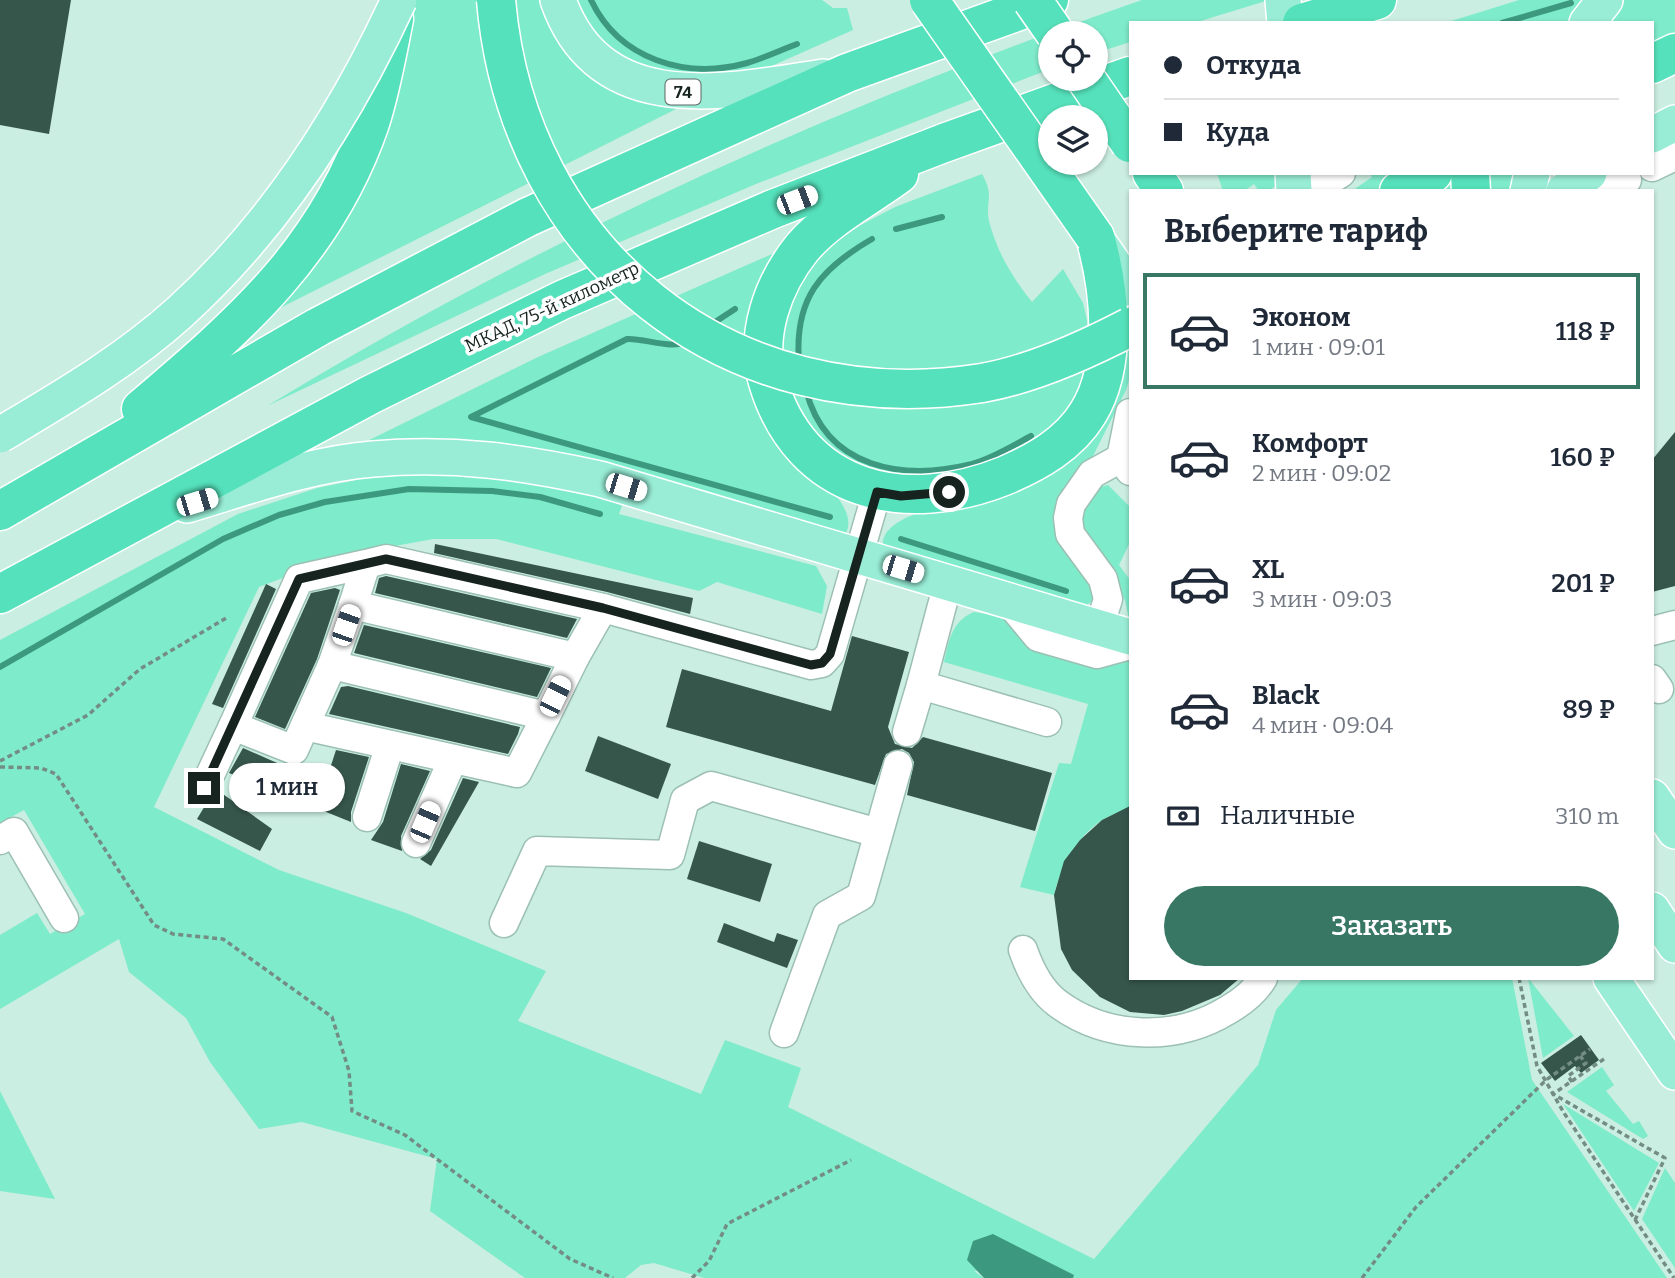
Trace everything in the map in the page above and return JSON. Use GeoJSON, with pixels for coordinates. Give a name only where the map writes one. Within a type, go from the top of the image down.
{"type":"FeatureCollection","features":[{"type":"Feature","properties":{"kind":"highway"},"geometry":{"type":"LineString","coordinates":[[9,506],[135,414],[213,348],[283,278],[325,217],[359,152],[379,90],[399,0]]}},
{"type":"Feature","properties":{"kind":"highway"},"geometry":{"type":"LineString","coordinates":[[496,0],[502,42],[520,113],[550,180],[573,216],[635,289],[699,335],[731,353],[801,377],[840,384],[908,389],[984,382],[1024,372],[1064,358],[1129,327]]}},
{"type":"Feature","properties":{"kind":"highway"},"geometry":{"type":"LineString","coordinates":[[929,0],[1095,237],[1103,265],[1106,353],[1097,394],[1079,427],[1046,455],[1023,468],[971,488],[923,496],[877,492],[846,480],[818,461],[786,423],[766,376],[763,354],[766,321],[780,283],[802,248],[816,234],[944,143]]}},
{"type":"Feature","properties":{"kind":"highway"},"geometry":{"type":"LineString","coordinates":[[1032,0],[1047,21]]}},
{"type":"Feature","properties":{"kind":"highway"},"geometry":{"type":"LineString","coordinates":[[9,506],[318,327],[528,217],[847,73],[1049,0]]}},
{"type":"Feature","properties":{"kind":"highway"},"geometry":{"type":"LineString","coordinates":[[1309,21],[1377,0]]}},
{"type":"Feature","properties":{"kind":"highway"},"geometry":{"type":"LineString","coordinates":[[1654,63],[1675,53]]}},
{"type":"Feature","properties":{"kind":"highway"},"geometry":{"type":"LineString","coordinates":[[1115,79],[1129,139]]}},
{"type":"Feature","properties":{"kind":"highway","name":"МКАД, 75-й километр"},"geometry":{"type":"LineString","coordinates":[[0,594],[127,523],[370,395],[562,300],[773,209],[1115,79]]}},
{"type":"Feature","properties":{"kind":"highway"},"geometry":{"type":"LineString","coordinates":[[1403,189],[1429,175]]}},
{"type":"Feature","properties":{"kind":"main road"},"geometry":{"type":"LineString","coordinates":[[0,435],[116,363],[180,312],[254,235],[317,153],[370,62],[399,0]]}},
{"type":"Feature","properties":{"kind":"main road","name":"74"},"geometry":{"type":"LineString","coordinates":[[558,0],[574,33],[591,54],[610,69],[652,87],[697,93],[724,92],[847,73]]}},
{"type":"Feature","properties":{"kind":"main road"},"geometry":{"type":"LineString","coordinates":[[963,30],[1020,0]]}},
{"type":"Feature","properties":{"kind":"main road"},"geometry":{"type":"LineString","coordinates":[[1283,0],[1285,21]]}},
{"type":"Feature","properties":{"kind":"main road"},"geometry":{"type":"LineString","coordinates":[[1589,21],[1605,0]]}},
{"type":"Feature","properties":{"kind":"main road"},"geometry":{"type":"LineString","coordinates":[[1654,134],[1675,122]]}},
{"type":"Feature","properties":{"kind":"main road"},"geometry":{"type":"LineString","coordinates":[[1567,189],[1586,175]]}},
{"type":"Feature","properties":{"kind":"main road"},"geometry":{"type":"LineString","coordinates":[[1095,237],[1129,287]]}},
{"type":"Feature","properties":{"kind":"main road"},"geometry":{"type":"LineString","coordinates":[[127,523],[296,474],[372,459],[445,457],[517,461],[600,479],[1115,633]]}},
{"type":"Feature","properties":{"kind":"main road"},"geometry":{"type":"LineString","coordinates":[[1654,800],[1675,831]]}},
{"type":"Feature","properties":{"kind":"main road"},"geometry":{"type":"LineString","coordinates":[[1612,980],[1675,1072]]}},
{"type":"Feature","properties":{"kind":"lane"},"geometry":{"type":"LineString","coordinates":[[1654,166],[1675,156]]}},
{"type":"Feature","properties":{"kind":"lane"},"geometry":{"type":"LineString","coordinates":[[1315,189],[1338,175]]}},
{"type":"Feature","properties":{"kind":"lane"},"geometry":{"type":"LineString","coordinates":[[1577,175],[1592,181],[1624,181]]}},
{"type":"Feature","properties":{"kind":"lane"},"geometry":{"type":"LineString","coordinates":[[1115,633],[1103,579],[1070,534],[1068,518],[1071,504],[1091,474],[1126,465],[1129,426]]}},
{"type":"Feature","properties":{"kind":"lane"},"geometry":{"type":"LineString","coordinates":[[204,788],[299,579],[386,559],[603,608],[811,665],[822,663],[830,654],[877,492]]}},
{"type":"Feature","properties":{"kind":"lane"},"geometry":{"type":"LineString","coordinates":[[233,726],[294,750],[332,665],[366,564]]}},
{"type":"Feature","properties":{"kind":"lane"},"geometry":{"type":"LineString","coordinates":[[907,732],[948,583]]}},
{"type":"Feature","properties":{"kind":"lane"},"geometry":{"type":"LineString","coordinates":[[1008,601],[1038,637],[1097,654],[1129,645]]}},
{"type":"Feature","properties":{"kind":"lane"},"geometry":{"type":"LineString","coordinates":[[353,606],[575,657]]}},
{"type":"Feature","properties":{"kind":"lane"},"geometry":{"type":"LineString","coordinates":[[305,726],[517,773],[575,657],[603,608]]}},
{"type":"Feature","properties":{"kind":"lane"},"geometry":{"type":"LineString","coordinates":[[1654,630],[1675,625]]}},
{"type":"Feature","properties":{"kind":"lane"},"geometry":{"type":"LineString","coordinates":[[332,665],[546,716]]}},
{"type":"Feature","properties":{"kind":"lane"},"geometry":{"type":"LineString","coordinates":[[921,685],[1047,722]]}},
{"type":"Feature","properties":{"kind":"lane"},"geometry":{"type":"LineString","coordinates":[[367,817],[390,745]]}},
{"type":"Feature","properties":{"kind":"lane"},"geometry":{"type":"LineString","coordinates":[[416,843],[453,759]]}},
{"type":"Feature","properties":{"kind":"lane"},"geometry":{"type":"LineString","coordinates":[[784,1033],[827,915],[860,896],[898,765]]}},
{"type":"Feature","properties":{"kind":"lane"},"geometry":{"type":"LineString","coordinates":[[504,923],[537,851],[670,855],[685,800],[711,786],[878,833]]}},
{"type":"Feature","properties":{"kind":"lane"},"geometry":{"type":"LineString","coordinates":[[0,840],[14,832],[64,918]]}},
{"type":"Feature","properties":{"kind":"lane"},"geometry":{"type":"LineString","coordinates":[[1023,950],[1032,975],[1055,1002],[1087,1020],[1124,1031],[1168,1033],[1210,1021],[1258,988],[1262,980]]}},
{"type":"Feature","properties":{"kind":"path"},"geometry":{"type":"LineString","coordinates":[[0,761],[88,715],[114,695],[140,668],[228,617]]}},
{"type":"Feature","properties":{"kind":"path"},"geometry":{"type":"LineString","coordinates":[[0,767],[41,768],[56,774],[153,925],[173,934],[223,939],[332,1017],[349,1070],[352,1111],[405,1135],[570,1259],[613,1278]]}},
{"type":"Feature","properties":{"kind":"path"},"geometry":{"type":"LineString","coordinates":[[1519,980],[1537,1066],[1674,1278]]}},
{"type":"Feature","properties":{"kind":"path"},"geometry":{"type":"LineString","coordinates":[[1362,1278],[1416,1207],[1546,1080],[1590,1049]]}},
{"type":"Feature","properties":{"kind":"path"},"geometry":{"type":"LineString","coordinates":[[1572,1082],[1568,1076],[1586,1063],[1580,1056]]}},
{"type":"Feature","properties":{"kind":"path"},"geometry":{"type":"LineString","coordinates":[[1553,1094],[1604,1059]]}},
{"type":"Feature","properties":{"kind":"path"},"geometry":{"type":"LineString","coordinates":[[1553,1094],[1665,1158],[1635,1220]]}},
{"type":"Feature","properties":{"kind":"path"},"geometry":{"type":"LineString","coordinates":[[692,1278],[709,1261],[727,1224],[851,1160]]}},
{"type":"Feature","properties":{"kind":"shaded area"},"geometry":{"type":"Polygon","coordinates":[[[410,0],[546,0],[678,108],[280,308],[274,308],[410,0]]]}},
{"type":"Feature","properties":{"kind":"shaded area"},"geometry":{"type":"Polygon","coordinates":[[[571,0],[822,0],[833,8],[847,8],[853,30],[758,72],[713,80],[640,70],[593,35],[571,0]]]}},
{"type":"Feature","properties":{"kind":"shaded area"},"geometry":{"type":"Polygon","coordinates":[[[1142,0],[1269,0],[1201,21],[1129,21],[1129,42],[1108,49],[1108,21],[1083,21],[1142,0]]]}},
{"type":"Feature","properties":{"kind":"shaded area"},"geometry":{"type":"Polygon","coordinates":[[[1519,0],[1587,0],[1572,21],[1451,21],[1519,0]]]}},
{"type":"Feature","properties":{"kind":"shaded area"},"geometry":{"type":"Polygon","coordinates":[[[1619,0],[1675,0],[1675,33],[1654,44],[1654,21],[1601,21],[1619,0]]]}},
{"type":"Feature","properties":{"kind":"shaded area"},"geometry":{"type":"Polygon","coordinates":[[[1038,37],[1038,74],[756,184],[545,274],[267,406],[476,287],[584,232],[694,179],[916,84],[1038,37]]]}},
{"type":"Feature","properties":{"kind":"shaded area"},"geometry":{"type":"Polygon","coordinates":[[[982,174],[988,188],[989,221],[996,243],[1012,274],[1032,302],[1063,269],[1083,303],[1087,320],[1086,357],[1078,396],[1068,419],[977,474],[889,482],[809,436],[777,352],[789,299],[824,250],[855,228],[895,207],[982,174]]]}},
{"type":"Feature","properties":{"kind":"shaded area"},"geometry":{"type":"Polygon","coordinates":[[[1218,175],[1293,175],[1271,189],[1258,189],[1254,184],[1247,189],[1222,189],[1218,175]]]}},
{"type":"Feature","properties":{"kind":"shaded area"},"geometry":{"type":"Polygon","coordinates":[[[1371,175],[1459,175],[1459,189],[1355,189],[1372,177],[1371,175]]]}},
{"type":"Feature","properties":{"kind":"shaded area"},"geometry":{"type":"Polygon","coordinates":[[[1486,175],[1519,175],[1516,189],[1487,189],[1486,175]]]}},
{"type":"Feature","properties":{"kind":"shaded area"},"geometry":{"type":"Polygon","coordinates":[[[779,251],[753,320],[833,491],[846,513],[848,525],[844,537],[349,450],[538,357],[779,251]]]}},
{"type":"Feature","properties":{"kind":"shaded area"},"geometry":{"type":"Polygon","coordinates":[[[1125,338],[1129,351],[1129,380],[1126,390],[1086,470],[1062,502],[1095,599],[1083,608],[884,551],[884,536],[894,525],[911,516],[1012,489],[1049,444],[1125,338]]]}},
{"type":"Feature","properties":{"kind":"shaded area"},"geometry":{"type":"Polygon","coordinates":[[[501,473],[624,500],[619,514],[816,566],[827,586],[822,614],[717,582],[699,591],[496,539],[433,539],[340,556],[259,587],[154,807],[279,870],[406,913],[546,971],[518,1021],[701,1094],[725,1040],[801,1068],[788,1107],[1094,1259],[1258,1065],[1276,1010],[1301,980],[1512,980],[1532,1080],[1667,1278],[1073,1278],[1073,1274],[974,1271],[984,1278],[704,1278],[654,1263],[641,1265],[625,1278],[525,1278],[430,1211],[437,1159],[302,1122],[259,1129],[210,1062],[186,1018],[129,972],[119,939],[0,1009],[0,935],[37,913],[50,934],[85,914],[24,810],[0,823],[0,640],[238,514],[317,488],[381,475],[501,473]]]}},
{"type":"Feature","properties":{"kind":"shaded area"},"geometry":{"type":"Polygon","coordinates":[[[1108,485],[1129,506],[1129,544],[1119,565],[1129,579],[1129,619],[1125,600],[1078,531],[1089,496],[1100,487],[1108,485]]]}},
{"type":"Feature","properties":{"kind":"shaded area"},"geometry":{"type":"Polygon","coordinates":[[[974,612],[1005,617],[1129,656],[1129,809],[1102,820],[1080,841],[1064,867],[1054,895],[1020,887],[1059,763],[1071,764],[1088,704],[944,662],[956,626],[974,612]]]}},
{"type":"Feature","properties":{"kind":"shaded area"},"geometry":{"type":"Polygon","coordinates":[[[1528,980],[1574,1036],[1543,1058],[1528,980]]]}},
{"type":"Feature","properties":{"kind":"shaded area"},"geometry":{"type":"Polygon","coordinates":[[[1602,1067],[1614,1085],[1606,1091],[1633,1124],[1639,1121],[1648,1136],[1643,1139],[1567,1092],[1602,1067]]]}},
{"type":"Feature","properties":{"kind":"shaded area"},"geometry":{"type":"Polygon","coordinates":[[[0,1091],[55,1199],[0,1191],[0,1091]]]}},
{"type":"Feature","properties":{"kind":"shaded area"},"geometry":{"type":"Polygon","coordinates":[[[1563,1104],[1659,1163],[1634,1211],[1563,1104]]]}},
{"type":"Feature","properties":{"kind":"shaded area"},"geometry":{"type":"Polygon","coordinates":[[[1665,1168],[1675,1183],[1675,1268],[1642,1219],[1665,1168]]]}},
{"type":"Feature","properties":{"kind":"shaded area"},"geometry":{"type":"Polygon","coordinates":[[[993,1234],[1074,1275],[1073,1278],[984,1278],[967,1260],[973,1241],[993,1234]]]}},
{"type":"Feature","properties":{"kind":"building"},"geometry":{"type":"Polygon","coordinates":[[[0,0],[71,0],[49,134],[0,125],[0,0]]]}},
{"type":"Feature","properties":{"kind":"building"},"geometry":{"type":"Polygon","coordinates":[[[1675,432],[1675,586],[1654,591],[1654,458],[1675,432]]]}},
{"type":"Feature","properties":{"kind":"building"},"geometry":{"type":"Polygon","coordinates":[[[435,544],[693,598],[690,614],[607,592],[434,553],[435,544]]]}},
{"type":"Feature","properties":{"kind":"building"},"geometry":{"type":"Polygon","coordinates":[[[386,576],[577,619],[567,638],[375,593],[379,578],[386,576]]]}},
{"type":"Feature","properties":{"kind":"building"},"geometry":{"type":"Polygon","coordinates":[[[266,584],[276,589],[223,708],[212,704],[266,584]]]}},
{"type":"Feature","properties":{"kind":"building"},"geometry":{"type":"Polygon","coordinates":[[[335,588],[340,590],[317,659],[285,729],[255,717],[311,593],[335,588]]]}},
{"type":"Feature","properties":{"kind":"building"},"geometry":{"type":"Polygon","coordinates":[[[364,625],[551,668],[537,697],[354,653],[364,625]]]}},
{"type":"Feature","properties":{"kind":"building"},"geometry":{"type":"Polygon","coordinates":[[[852,636],[909,652],[888,727],[895,744],[912,748],[923,737],[1052,773],[1035,831],[907,795],[914,762],[909,753],[902,749],[886,754],[875,785],[666,727],[682,669],[831,711],[852,636]]]}},
{"type":"Feature","properties":{"kind":"building"},"geometry":{"type":"Polygon","coordinates":[[[348,686],[520,727],[508,754],[329,714],[341,687],[348,686]]]}},
{"type":"Feature","properties":{"kind":"building"},"geometry":{"type":"Polygon","coordinates":[[[598,736],[671,764],[658,799],[585,771],[598,736]]]}},
{"type":"Feature","properties":{"kind":"building"},"geometry":{"type":"Polygon","coordinates":[[[243,748],[325,784],[336,750],[369,757],[351,812],[351,822],[229,773],[243,748]]]}},
{"type":"Feature","properties":{"kind":"building"},"geometry":{"type":"Polygon","coordinates":[[[401,764],[430,771],[401,836],[402,851],[371,840],[383,822],[401,764]]]}},
{"type":"Feature","properties":{"kind":"building"},"geometry":{"type":"Polygon","coordinates":[[[463,778],[479,782],[431,866],[420,859],[431,850],[463,778]]]}},
{"type":"Feature","properties":{"kind":"building"},"geometry":{"type":"Polygon","coordinates":[[[220,792],[272,829],[260,851],[197,819],[206,804],[214,801],[220,792]]]}},
{"type":"Feature","properties":{"kind":"building"},"geometry":{"type":"Polygon","coordinates":[[[1129,806],[1129,980],[1238,980],[1220,995],[1182,1011],[1164,1015],[1130,1012],[1100,997],[1072,970],[1061,949],[1054,895],[1064,861],[1080,840],[1102,820],[1129,806]]]}},
{"type":"Feature","properties":{"kind":"building"},"geometry":{"type":"Polygon","coordinates":[[[699,841],[772,864],[760,902],[687,879],[699,841]]]}},
{"type":"Feature","properties":{"kind":"building"},"geometry":{"type":"Polygon","coordinates":[[[724,923],[774,942],[777,933],[798,940],[787,968],[717,942],[724,923]]]}},
{"type":"Feature","properties":{"kind":"building"},"geometry":{"type":"Polygon","coordinates":[[[1581,1035],[1599,1060],[1581,1073],[1575,1066],[1555,1081],[1541,1063],[1581,1035]]]}},
{"type":"Feature","properties":{"kind":"waterway"},"geometry":{"type":"LineString","coordinates":[[591,0],[618,37],[656,60],[678,66],[724,68],[747,63],[797,44]]}},
{"type":"Feature","properties":{"kind":"waterway"},"geometry":{"type":"LineString","coordinates":[[1509,21],[1571,3]]}},
{"type":"Feature","properties":{"kind":"waterway"},"geometry":{"type":"LineString","coordinates":[[896,229],[942,217]]}},
{"type":"Feature","properties":{"kind":"waterway"},"geometry":{"type":"LineString","coordinates":[[799,362],[801,320],[814,288],[838,262],[872,239]]}},
{"type":"Feature","properties":{"kind":"waterway"},"geometry":{"type":"LineString","coordinates":[[712,324],[735,309]]}},
{"type":"Feature","properties":{"kind":"waterway"},"geometry":{"type":"LineString","coordinates":[[689,340],[667,344],[627,339],[471,417],[830,517]]}},
{"type":"Feature","properties":{"kind":"waterway"},"geometry":{"type":"LineString","coordinates":[[806,390],[816,417],[831,437],[849,453],[894,469],[920,471],[972,464],[1031,436]]}},
{"type":"Feature","properties":{"kind":"waterway"},"geometry":{"type":"LineString","coordinates":[[0,667],[223,539],[279,515],[325,502],[409,489],[492,491],[540,497],[600,514]]}},
{"type":"Feature","properties":{"kind":"waterway"},"geometry":{"type":"LineString","coordinates":[[901,539],[1066,591]]}},
{"type":"Feature","properties":{"kind":"route"},"geometry":{"type":"LineString","coordinates":[[204,788],[299,579],[386,559],[603,608],[811,665],[822,663],[830,654],[877,492],[923,496],[949,492]]}}]}
